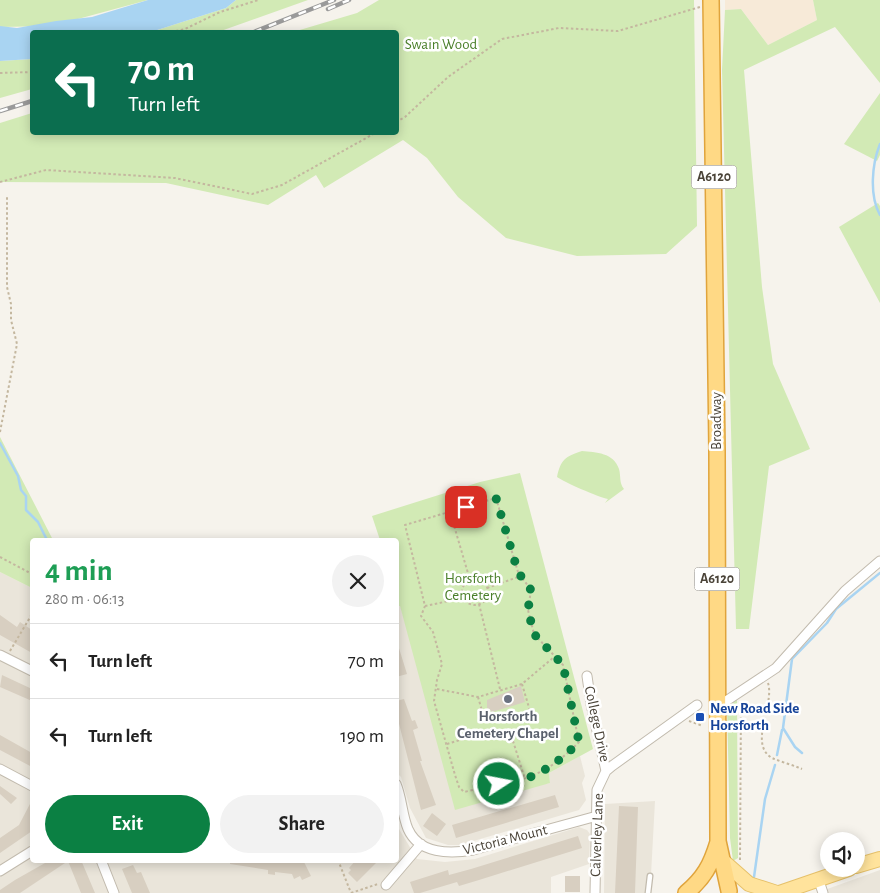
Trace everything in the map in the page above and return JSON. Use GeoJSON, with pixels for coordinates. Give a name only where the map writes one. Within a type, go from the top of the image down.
{"type":"FeatureCollection","features":[{"type":"Feature","properties":{"kind":"highway","name":"Broadway"},"geometry":{"type":"LineString","coordinates":[[706,4],[718,708],[718,841]]}},
{"type":"Feature","properties":{"kind":"highway","name":"A6120"},"geometry":{"type":"LineString","coordinates":[[718,841],[730,892]]}},
{"type":"Feature","properties":{"kind":"highway","name":"A6120"},"geometry":{"type":"LineString","coordinates":[[690,890],[710,866],[718,841]]}},
{"type":"Feature","properties":{"kind":"highway"},"geometry":{"type":"LineString","coordinates":[[690,890],[707,883],[715,884],[730,892]]}},
{"type":"Feature","properties":{"kind":"main road"},"geometry":{"type":"LineString","coordinates":[[865,863],[880,859]]}},
{"type":"Feature","properties":{"kind":"main road"},"geometry":{"type":"LineString","coordinates":[[723,861],[749,884],[778,893],[821,877]]}},
{"type":"Feature","properties":{"kind":"street"},"geometry":{"type":"LineString","coordinates":[[718,708],[776,668],[845,592],[880,561]]}},
{"type":"Feature","properties":{"kind":"street"},"geometry":{"type":"LineString","coordinates":[[3,656],[30,670]]}},
{"type":"Feature","properties":{"kind":"street","name":"College Drive"},"geometry":{"type":"LineString","coordinates":[[587,676],[591,704],[606,772]]}},
{"type":"Feature","properties":{"kind":"street","name":"Calverley Lane"},"geometry":{"type":"LineString","coordinates":[[595,893],[597,790],[606,772],[697,705]]}},
{"type":"Feature","properties":{"kind":"street"},"geometry":{"type":"LineString","coordinates":[[0,769],[30,785]]}},
{"type":"Feature","properties":{"kind":"street"},"geometry":{"type":"LineString","coordinates":[[386,885],[421,844],[409,831],[399,795]]}},
{"type":"Feature","properties":{"kind":"street","name":"Victoria Mount"},"geometry":{"type":"LineString","coordinates":[[421,844],[436,851],[461,852],[596,816]]}},
{"type":"Feature","properties":{"kind":"street"},"geometry":{"type":"LineString","coordinates":[[0,871],[30,852]]}},
{"type":"Feature","properties":{"kind":"street"},"geometry":{"type":"LineString","coordinates":[[102,863],[114,893]]}},
{"type":"Feature","properties":{"kind":"street"},"geometry":{"type":"LineString","coordinates":[[818,878],[823,893]]}},
{"type":"Feature","properties":{"kind":"lane"},"geometry":{"type":"LineString","coordinates":[[648,893],[650,876]]}},
{"type":"Feature","properties":{"kind":"path"},"geometry":{"type":"LineString","coordinates":[[185,30],[220,12],[258,0]]}},
{"type":"Feature","properties":{"kind":"path"},"geometry":{"type":"LineString","coordinates":[[399,120],[448,77],[502,39],[560,28],[618,31],[706,4]]}},
{"type":"Feature","properties":{"kind":"path"},"geometry":{"type":"LineString","coordinates":[[0,73],[30,72]]}},
{"type":"Feature","properties":{"kind":"path"},"geometry":{"type":"LineString","coordinates":[[0,182],[46,170],[175,178],[252,194],[282,185],[372,135]]}},
{"type":"Feature","properties":{"kind":"path"},"geometry":{"type":"LineString","coordinates":[[0,432],[17,344],[11,320],[11,304],[7,287],[7,197]]}},
{"type":"Feature","properties":{"kind":"path"},"geometry":{"type":"LineString","coordinates":[[496,498],[518,572],[531,590],[528,610],[534,634],[563,665],[579,742],[550,769],[525,779],[464,792],[459,787],[434,701],[442,664],[433,632],[421,616],[425,606],[406,525],[450,512],[496,498]]}},
{"type":"Feature","properties":{"kind":"path"},"geometry":{"type":"LineString","coordinates":[[450,512],[470,580]]}},
{"type":"Feature","properties":{"kind":"path"},"geometry":{"type":"LineString","coordinates":[[0,557],[30,573]]}},
{"type":"Feature","properties":{"kind":"path"},"geometry":{"type":"LineString","coordinates":[[488,588],[521,576]]}},
{"type":"Feature","properties":{"kind":"path"},"geometry":{"type":"LineString","coordinates":[[478,579],[488,588],[486,600],[479,604],[468,603],[463,598],[462,589],[470,580],[478,579]]}},
{"type":"Feature","properties":{"kind":"path"},"geometry":{"type":"LineString","coordinates":[[425,606],[463,598]]}},
{"type":"Feature","properties":{"kind":"path"},"geometry":{"type":"LineString","coordinates":[[479,604],[500,690]]}},
{"type":"Feature","properties":{"kind":"path"},"geometry":{"type":"LineString","coordinates":[[3,656],[30,617]]}},
{"type":"Feature","properties":{"kind":"path"},"geometry":{"type":"LineString","coordinates":[[436,688],[478,697],[522,684],[554,657]]}},
{"type":"Feature","properties":{"kind":"path"},"geometry":{"type":"LineString","coordinates":[[764,676],[770,691],[762,738],[764,749],[774,758],[802,768]]}},
{"type":"Feature","properties":{"kind":"path"},"geometry":{"type":"LineString","coordinates":[[522,684],[530,712]]}},
{"type":"Feature","properties":{"kind":"path"},"geometry":{"type":"LineString","coordinates":[[740,692],[740,864]]}},
{"type":"Feature","properties":{"kind":"path"},"geometry":{"type":"LineString","coordinates":[[478,697],[483,714],[497,719]]}},
{"type":"Feature","properties":{"kind":"path"},"geometry":{"type":"LineString","coordinates":[[681,718],[703,726]]}},
{"type":"Feature","properties":{"kind":"path"},"geometry":{"type":"LineString","coordinates":[[447,744],[496,729]]}},
{"type":"Feature","properties":{"kind":"path"},"geometry":{"type":"LineString","coordinates":[[514,740],[525,779]]}},
{"type":"Feature","properties":{"kind":"path"},"geometry":{"type":"LineString","coordinates":[[339,863],[351,893],[374,883],[386,885]]}},
{"type":"Feature","properties":{"kind":"shaded area"},"geometry":{"type":"Polygon","coordinates":[[[725,0],[813,0],[817,20],[768,45],[741,9],[725,10],[725,0]]]}},
{"type":"Feature","properties":{"kind":"shaded area"},"geometry":{"type":"Polygon","coordinates":[[[0,572],[30,587],[30,863],[399,863],[399,829],[417,859],[445,862],[475,859],[579,827],[587,830],[590,834],[589,864],[551,877],[551,893],[0,893],[0,572]]]}},
{"type":"Feature","properties":{"kind":"shaded area"},"geometry":{"type":"Polygon","coordinates":[[[399,605],[424,689],[532,786],[550,783],[549,773],[580,756],[585,776],[582,783],[586,800],[579,810],[460,845],[448,845],[426,838],[410,808],[399,775],[399,605]]]}},
{"type":"Feature","properties":{"kind":"shaded area"},"geometry":{"type":"Polygon","coordinates":[[[655,801],[650,893],[604,893],[605,804],[655,801]]]}},
{"type":"Feature","properties":{"kind":"shaded area"},"geometry":{"type":"Polygon","coordinates":[[[880,870],[880,893],[819,893],[865,877],[880,870]]]}},
{"type":"Feature","properties":{"kind":"green space"},"geometry":{"type":"Polygon","coordinates":[[[0,0],[148,0],[52,26],[0,27],[0,0]]]}},
{"type":"Feature","properties":{"kind":"green space"},"geometry":{"type":"Polygon","coordinates":[[[236,0],[308,0],[224,30],[157,30],[226,8],[236,0]]]}},
{"type":"Feature","properties":{"kind":"green space","name":"Swain Wood"},"geometry":{"type":"Polygon","coordinates":[[[379,0],[694,0],[697,226],[666,254],[577,256],[506,238],[458,197],[427,158],[403,140],[324,188],[316,175],[268,205],[166,183],[0,182],[0,123],[30,114],[30,135],[399,135],[399,30],[300,30],[357,13],[379,0]]]}},
{"type":"Feature","properties":{"kind":"green space"},"geometry":{"type":"Polygon","coordinates":[[[813,0],[880,0],[880,83],[835,27],[744,70],[762,287],[773,364],[810,449],[769,466],[749,629],[736,629],[722,70],[725,10],[741,9],[768,45],[817,20],[813,0]]]}},
{"type":"Feature","properties":{"kind":"green space"},"geometry":{"type":"Polygon","coordinates":[[[30,59],[30,90],[0,98],[0,61],[30,59]]]}},
{"type":"Feature","properties":{"kind":"green space"},"geometry":{"type":"Polygon","coordinates":[[[880,93],[880,155],[877,161],[844,144],[880,93]]]}},
{"type":"Feature","properties":{"kind":"green space"},"geometry":{"type":"Polygon","coordinates":[[[878,203],[880,206],[880,303],[839,227],[878,203]]]}},
{"type":"Feature","properties":{"kind":"green space"},"geometry":{"type":"Polygon","coordinates":[[[0,437],[52,538],[30,538],[30,587],[0,572],[0,437]]]}},
{"type":"Feature","properties":{"kind":"green space"},"geometry":{"type":"Polygon","coordinates":[[[582,451],[604,454],[617,464],[624,489],[605,503],[608,499],[581,489],[557,477],[562,462],[571,455],[582,451]]]}},
{"type":"Feature","properties":{"kind":"green space","name":"Horsforth Cemetery"},"geometry":{"type":"Polygon","coordinates":[[[520,473],[593,749],[549,773],[550,783],[455,810],[399,606],[399,538],[379,538],[372,516],[480,482],[520,473]]]}},
{"type":"Feature","properties":{"kind":"green space"},"geometry":{"type":"Polygon","coordinates":[[[737,699],[738,858],[733,861],[730,838],[727,703],[737,699]]]}},
{"type":"Feature","properties":{"kind":"water"},"geometry":{"type":"Polygon","coordinates":[[[148,0],[236,0],[226,8],[157,30],[30,30],[30,59],[0,61],[0,26],[17,28],[92,17],[148,0]]]}},
{"type":"Feature","properties":{"kind":"building"},"geometry":{"type":"Polygon","coordinates":[[[0,615],[17,627],[20,622],[30,629],[30,652],[0,635],[0,615]]]}},
{"type":"Feature","properties":{"kind":"building"},"geometry":{"type":"Polygon","coordinates":[[[399,648],[407,674],[399,676],[399,648]]]}},
{"type":"Feature","properties":{"kind":"building"},"geometry":{"type":"Polygon","coordinates":[[[2,675],[30,688],[30,700],[0,687],[2,675]]]}},
{"type":"Feature","properties":{"kind":"building","name":"Horsforth Cemetery Chapel"},"geometry":{"type":"Polygon","coordinates":[[[521,686],[525,702],[492,712],[487,708],[487,700],[521,686]]]}},
{"type":"Feature","properties":{"kind":"building"},"geometry":{"type":"Polygon","coordinates":[[[404,699],[412,721],[415,720],[418,728],[413,730],[422,761],[420,761],[436,805],[421,810],[399,724],[399,700],[404,699]]]}},
{"type":"Feature","properties":{"kind":"building"},"geometry":{"type":"Polygon","coordinates":[[[0,735],[30,752],[30,766],[0,750],[0,735]]]}},
{"type":"Feature","properties":{"kind":"building"},"geometry":{"type":"Polygon","coordinates":[[[0,786],[17,798],[11,804],[0,794],[0,786]]]}},
{"type":"Feature","properties":{"kind":"building"},"geometry":{"type":"Polygon","coordinates":[[[555,795],[559,807],[456,838],[452,825],[555,795]]]}},
{"type":"Feature","properties":{"kind":"building"},"geometry":{"type":"Polygon","coordinates":[[[30,804],[30,832],[0,853],[0,838],[19,825],[30,804]]]}},
{"type":"Feature","properties":{"kind":"building"},"geometry":{"type":"Polygon","coordinates":[[[619,806],[638,807],[635,893],[615,893],[619,806]]]}},
{"type":"Feature","properties":{"kind":"building"},"geometry":{"type":"Polygon","coordinates":[[[432,813],[446,824],[437,836],[423,826],[432,813]]]}},
{"type":"Feature","properties":{"kind":"building"},"geometry":{"type":"Polygon","coordinates":[[[578,836],[582,848],[459,886],[457,882],[414,893],[410,882],[448,870],[449,875],[471,869],[578,836]]]}},
{"type":"Feature","properties":{"kind":"building"},"geometry":{"type":"Polygon","coordinates":[[[45,863],[65,863],[20,893],[0,893],[0,890],[45,863]]]}},
{"type":"Feature","properties":{"kind":"building"},"geometry":{"type":"Polygon","coordinates":[[[69,863],[82,863],[95,893],[81,893],[69,863]]]}},
{"type":"Feature","properties":{"kind":"building"},"geometry":{"type":"Polygon","coordinates":[[[304,863],[311,876],[302,880],[300,876],[294,879],[292,874],[275,872],[275,875],[268,874],[268,870],[230,864],[304,863]]]}},
{"type":"Feature","properties":{"kind":"building"},"geometry":{"type":"Polygon","coordinates":[[[353,863],[376,863],[357,882],[348,873],[351,870],[349,868],[353,863]]]}},
{"type":"Feature","properties":{"kind":"building"},"geometry":{"type":"Polygon","coordinates":[[[133,865],[137,873],[141,872],[150,893],[132,893],[122,869],[133,865]]]}},
{"type":"Feature","properties":{"kind":"building"},"geometry":{"type":"Polygon","coordinates":[[[565,876],[580,876],[580,892],[565,892],[565,876]]]}},
{"type":"Feature","properties":{"kind":"waterway"},"geometry":{"type":"LineString","coordinates":[[880,144],[875,161],[873,180],[874,198],[880,215]]}},
{"type":"Feature","properties":{"kind":"waterway"},"geometry":{"type":"LineString","coordinates":[[0,443],[18,476],[21,490],[26,496],[26,510],[38,522],[46,538]]}},
{"type":"Feature","properties":{"kind":"waterway"},"geometry":{"type":"LineString","coordinates":[[802,753],[795,747],[783,728],[792,659],[827,623],[836,609],[880,573]]}},
{"type":"Feature","properties":{"kind":"waterway"},"geometry":{"type":"LineString","coordinates":[[777,755],[782,730]]}},
{"type":"Feature","properties":{"kind":"waterway"},"geometry":{"type":"LineString","coordinates":[[754,877],[765,799],[775,765]]}},
{"type":"Feature","properties":{"kind":"railway"},"geometry":{"type":"LineString","coordinates":[[259,30],[334,0]]}},
{"type":"Feature","properties":{"kind":"railway"},"geometry":{"type":"LineString","coordinates":[[328,9],[349,0]]}},
{"type":"Feature","properties":{"kind":"railway"},"geometry":{"type":"LineString","coordinates":[[0,111],[30,102]]}},
{"type":"Feature","properties":{"kind":"place","name":"Horsforth Cemetery Chapel"},"geometry":{"type":"Point","coordinates":[508,699]}},
{"type":"Feature","properties":{"kind":"place","name":"New Road Side Horsforth"},"geometry":{"type":"Point","coordinates":[700,717]}},
{"type":"Feature","properties":{"kind":"route"},"geometry":{"type":"LineString","coordinates":[[466,507],[496,498],[518,572],[531,590],[528,610],[534,634],[563,665],[579,742],[550,769],[525,779],[507,784],[499,784]]}}]}
